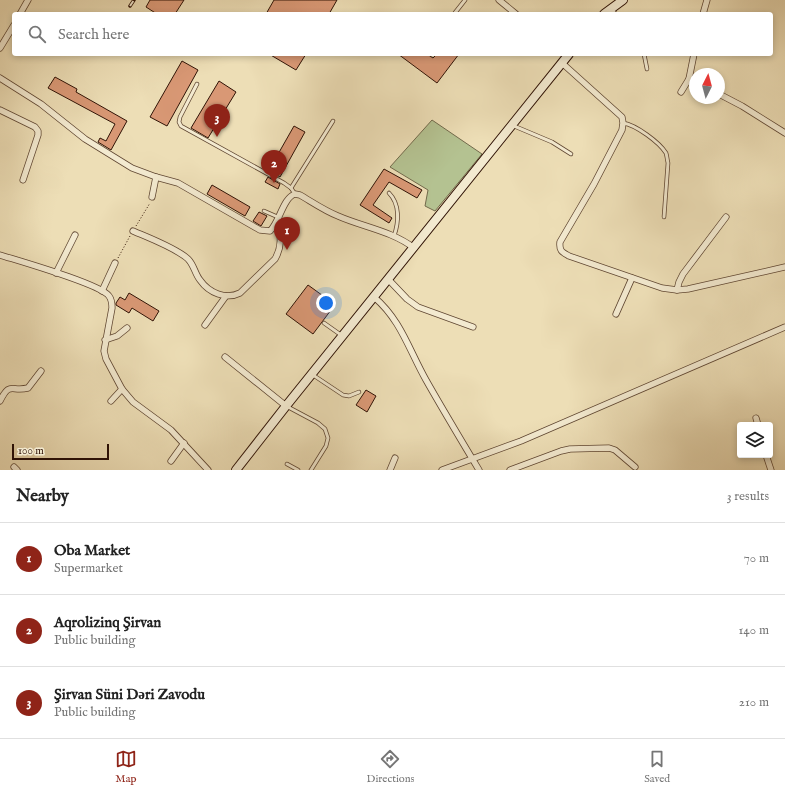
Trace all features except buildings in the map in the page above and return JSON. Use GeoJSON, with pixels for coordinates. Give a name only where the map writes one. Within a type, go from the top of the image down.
{"type":"FeatureCollection","features":[{"type":"Feature","properties":{"kind":"main road"},"geometry":{"type":"LineString","coordinates":[[610,12],[623,0]]}},
{"type":"Feature","properties":{"kind":"main road"},"geometry":{"type":"LineString","coordinates":[[236,470],[567,56]]}},
{"type":"Feature","properties":{"kind":"street"},"geometry":{"type":"LineString","coordinates":[[21,12],[28,0]]}},
{"type":"Feature","properties":{"kind":"street"},"geometry":{"type":"LineString","coordinates":[[499,0],[514,12]]}},
{"type":"Feature","properties":{"kind":"street"},"geometry":{"type":"LineString","coordinates":[[704,12],[707,0]]}},
{"type":"Feature","properties":{"kind":"street"},"geometry":{"type":"LineString","coordinates":[[0,48],[12,28]]}},
{"type":"Feature","properties":{"kind":"street"},"geometry":{"type":"LineString","coordinates":[[691,68],[694,56]]}},
{"type":"Feature","properties":{"kind":"street"},"geometry":{"type":"LineString","coordinates":[[562,63],[622,117],[623,123],[622,130],[594,184],[560,242],[559,247],[561,252],[662,288],[677,290],[688,289],[785,267]]}},
{"type":"Feature","properties":{"kind":"street"},"geometry":{"type":"LineString","coordinates":[[0,78],[41,104],[85,139],[132,168],[156,178],[178,183],[260,230],[270,231],[279,220],[288,199],[295,194],[300,195],[337,216],[394,236],[407,242],[414,248]]}},
{"type":"Feature","properties":{"kind":"street"},"geometry":{"type":"LineString","coordinates":[[681,92],[689,79]]}},
{"type":"Feature","properties":{"kind":"street"},"geometry":{"type":"LineString","coordinates":[[725,97],[785,133]]}},
{"type":"Feature","properties":{"kind":"street"},"geometry":{"type":"LineString","coordinates":[[0,110],[35,127],[38,131],[23,180]]}},
{"type":"Feature","properties":{"kind":"street"},"geometry":{"type":"LineString","coordinates":[[152,197],[156,178]]}},
{"type":"Feature","properties":{"kind":"street"},"geometry":{"type":"LineString","coordinates":[[677,290],[683,274],[726,217]]}},
{"type":"Feature","properties":{"kind":"street"},"geometry":{"type":"LineString","coordinates":[[133,231],[168,247],[188,259],[199,280],[216,294],[234,297],[240,293],[274,259],[278,253],[281,234],[279,220]]}},
{"type":"Feature","properties":{"kind":"street"},"geometry":{"type":"LineString","coordinates":[[56,273],[74,235]]}},
{"type":"Feature","properties":{"kind":"street"},"geometry":{"type":"LineString","coordinates":[[0,255],[56,273],[102,291],[109,296],[112,301],[112,308],[104,351],[106,359],[122,389],[133,402],[172,430],[208,470]]}},
{"type":"Feature","properties":{"kind":"street"},"geometry":{"type":"LineString","coordinates":[[102,291],[115,263]]}},
{"type":"Feature","properties":{"kind":"street"},"geometry":{"type":"LineString","coordinates":[[616,314],[632,278]]}},
{"type":"Feature","properties":{"kind":"street"},"geometry":{"type":"LineString","coordinates":[[388,279],[407,300],[418,307],[473,327]]}},
{"type":"Feature","properties":{"kind":"street"},"geometry":{"type":"LineString","coordinates":[[205,325],[226,296]]}},
{"type":"Feature","properties":{"kind":"street"},"geometry":{"type":"LineString","coordinates":[[374,297],[383,305],[394,319],[425,379],[479,470]]}},
{"type":"Feature","properties":{"kind":"street"},"geometry":{"type":"LineString","coordinates":[[442,470],[521,441],[785,327]]}},
{"type":"Feature","properties":{"kind":"street"},"geometry":{"type":"LineString","coordinates":[[105,340],[117,336],[127,328]]}},
{"type":"Feature","properties":{"kind":"street"},"geometry":{"type":"LineString","coordinates":[[225,357],[286,406]]}},
{"type":"Feature","properties":{"kind":"street"},"geometry":{"type":"LineString","coordinates":[[0,401],[8,389],[28,388],[41,371]]}},
{"type":"Feature","properties":{"kind":"street"},"geometry":{"type":"LineString","coordinates":[[111,401],[122,389]]}},
{"type":"Feature","properties":{"kind":"street"},"geometry":{"type":"LineString","coordinates":[[756,418],[757,422]]}},
{"type":"Feature","properties":{"kind":"street"},"geometry":{"type":"LineString","coordinates":[[170,461],[184,443]]}},
{"type":"Feature","properties":{"kind":"street"},"geometry":{"type":"LineString","coordinates":[[510,470],[561,451],[570,449],[609,448],[615,450],[635,467]]}},
{"type":"Feature","properties":{"kind":"street"},"geometry":{"type":"LineString","coordinates":[[390,470],[395,458]]}},
{"type":"Feature","properties":{"kind":"street"},"geometry":{"type":"LineString","coordinates":[[767,458],[770,470]]}},
{"type":"Feature","properties":{"kind":"lane"},"geometry":{"type":"LineString","coordinates":[[455,12],[464,0]]}},
{"type":"Feature","properties":{"kind":"lane"},"geometry":{"type":"LineString","coordinates":[[644,56],[647,69]]}},
{"type":"Feature","properties":{"kind":"lane"},"geometry":{"type":"LineString","coordinates":[[197,84],[180,117],[179,122],[181,126],[284,183],[291,188],[295,194]]}},
{"type":"Feature","properties":{"kind":"lane"},"geometry":{"type":"LineString","coordinates":[[291,188],[333,121]]}},
{"type":"Feature","properties":{"kind":"lane"},"geometry":{"type":"LineString","coordinates":[[623,123],[635,126],[656,142],[667,155],[668,163],[664,217]]}},
{"type":"Feature","properties":{"kind":"lane"},"geometry":{"type":"LineString","coordinates":[[512,125],[552,142],[571,154]]}},
{"type":"Feature","properties":{"kind":"lane"},"geometry":{"type":"LineString","coordinates":[[389,193],[395,199],[397,207],[397,223],[394,236]]}},
{"type":"Feature","properties":{"kind":"lane"},"geometry":{"type":"LineString","coordinates":[[264,211],[279,220]]}},
{"type":"Feature","properties":{"kind":"lane"},"geometry":{"type":"LineString","coordinates":[[324,322],[343,336]]}},
{"type":"Feature","properties":{"kind":"lane"},"geometry":{"type":"LineString","coordinates":[[312,374],[343,395],[348,396],[358,392]]}},
{"type":"Feature","properties":{"kind":"lane"},"geometry":{"type":"LineString","coordinates":[[286,406],[318,423],[326,429],[328,438],[326,446],[311,470]]}},
{"type":"Feature","properties":{"kind":"lane"},"geometry":{"type":"LineString","coordinates":[[288,464],[298,470]]}},
{"type":"Feature","properties":{"kind":"green space"},"geometry":{"type":"Polygon","coordinates":[[[432,120],[482,154],[435,211],[425,206],[428,190],[390,167],[432,120]]]}},
{"type":"Feature","properties":{"kind":"railway"},"geometry":{"type":"LineString","coordinates":[[130,6],[134,0]]}},
{"type":"Feature","properties":{"kind":"place","name":"Şirvan Süni Dəri Zavodu"},"geometry":{"type":"Point","coordinates":[217,137]}},
{"type":"Feature","properties":{"kind":"place","name":"Aqrolizinq Şirvan"},"geometry":{"type":"Point","coordinates":[274,183]}},
{"type":"Feature","properties":{"kind":"place","name":"Oba Market"},"geometry":{"type":"Point","coordinates":[287,250]}}]}
